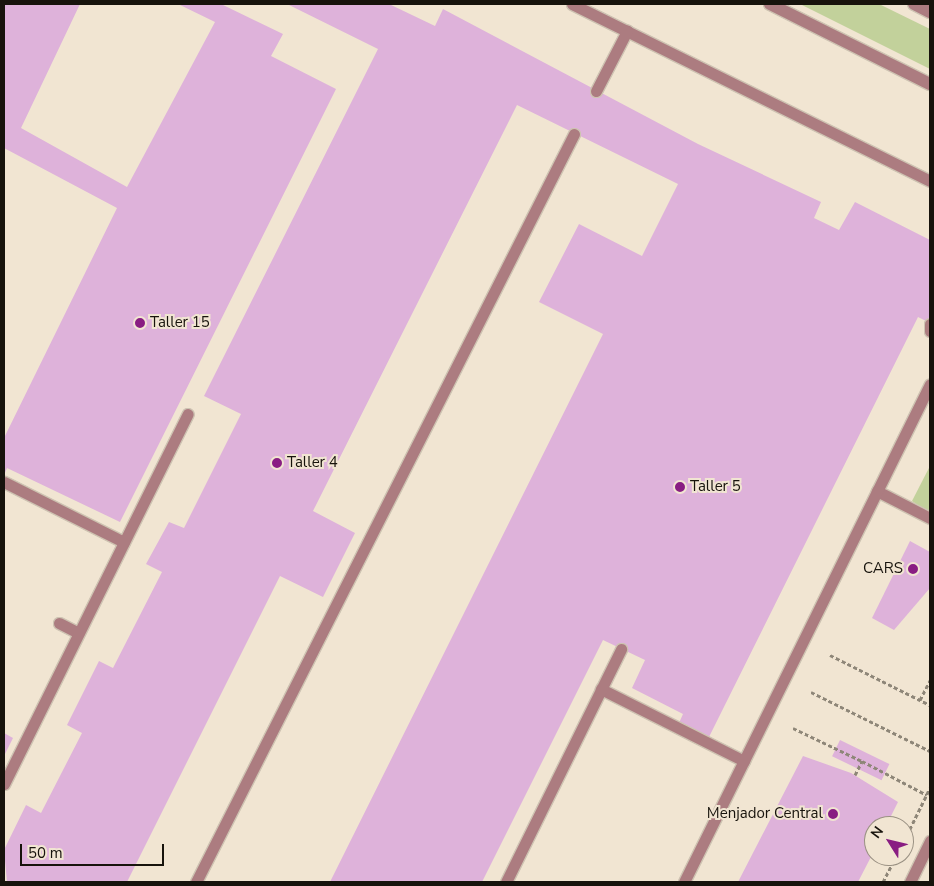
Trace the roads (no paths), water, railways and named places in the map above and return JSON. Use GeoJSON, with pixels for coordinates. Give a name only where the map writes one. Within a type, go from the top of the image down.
{"type":"FeatureCollection","features":[{"type":"Feature","properties":{"kind":"street"},"geometry":{"type":"LineString","coordinates":[[770,4],[930,84]]}},
{"type":"Feature","properties":{"kind":"street"},"geometry":{"type":"LineString","coordinates":[[914,4],[930,12]]}},
{"type":"Feature","properties":{"kind":"lane"},"geometry":{"type":"LineString","coordinates":[[572,4],[930,181]]}},
{"type":"Feature","properties":{"kind":"lane"},"geometry":{"type":"LineString","coordinates":[[596,91],[626,31]]}},
{"type":"Feature","properties":{"kind":"lane"},"geometry":{"type":"LineString","coordinates":[[196,882],[574,134]]}},
{"type":"Feature","properties":{"kind":"lane"},"geometry":{"type":"LineString","coordinates":[[930,324],[930,331]]}},
{"type":"Feature","properties":{"kind":"lane"},"geometry":{"type":"LineString","coordinates":[[684,882],[930,384]]}},
{"type":"Feature","properties":{"kind":"lane"},"geometry":{"type":"LineString","coordinates":[[4,784],[188,414]]}},
{"type":"Feature","properties":{"kind":"lane"},"geometry":{"type":"LineString","coordinates":[[4,482],[124,542]]}},
{"type":"Feature","properties":{"kind":"lane"},"geometry":{"type":"LineString","coordinates":[[877,491],[930,518]]}},
{"type":"Feature","properties":{"kind":"lane"},"geometry":{"type":"LineString","coordinates":[[59,623],[79,633]]}},
{"type":"Feature","properties":{"kind":"lane"},"geometry":{"type":"LineString","coordinates":[[511,880],[621,649]]}},
{"type":"Feature","properties":{"kind":"lane"},"geometry":{"type":"LineString","coordinates":[[601,690],[744,761]]}},
{"type":"Feature","properties":{"kind":"lane"},"geometry":{"type":"LineString","coordinates":[[910,882],[930,841]]}},
{"type":"Feature","properties":{"kind":"place","name":"Taller 15"},"geometry":{"type":"Point","coordinates":[140,323]}},
{"type":"Feature","properties":{"kind":"place","name":"Taller 4"},"geometry":{"type":"Point","coordinates":[277,463]}},
{"type":"Feature","properties":{"kind":"place","name":"Taller 5"},"geometry":{"type":"Point","coordinates":[680,487]}},
{"type":"Feature","properties":{"kind":"place","name":"CARS"},"geometry":{"type":"Point","coordinates":[913,569]}},
{"type":"Feature","properties":{"kind":"place","name":"Menjador Central"},"geometry":{"type":"Point","coordinates":[833,814]}}]}
